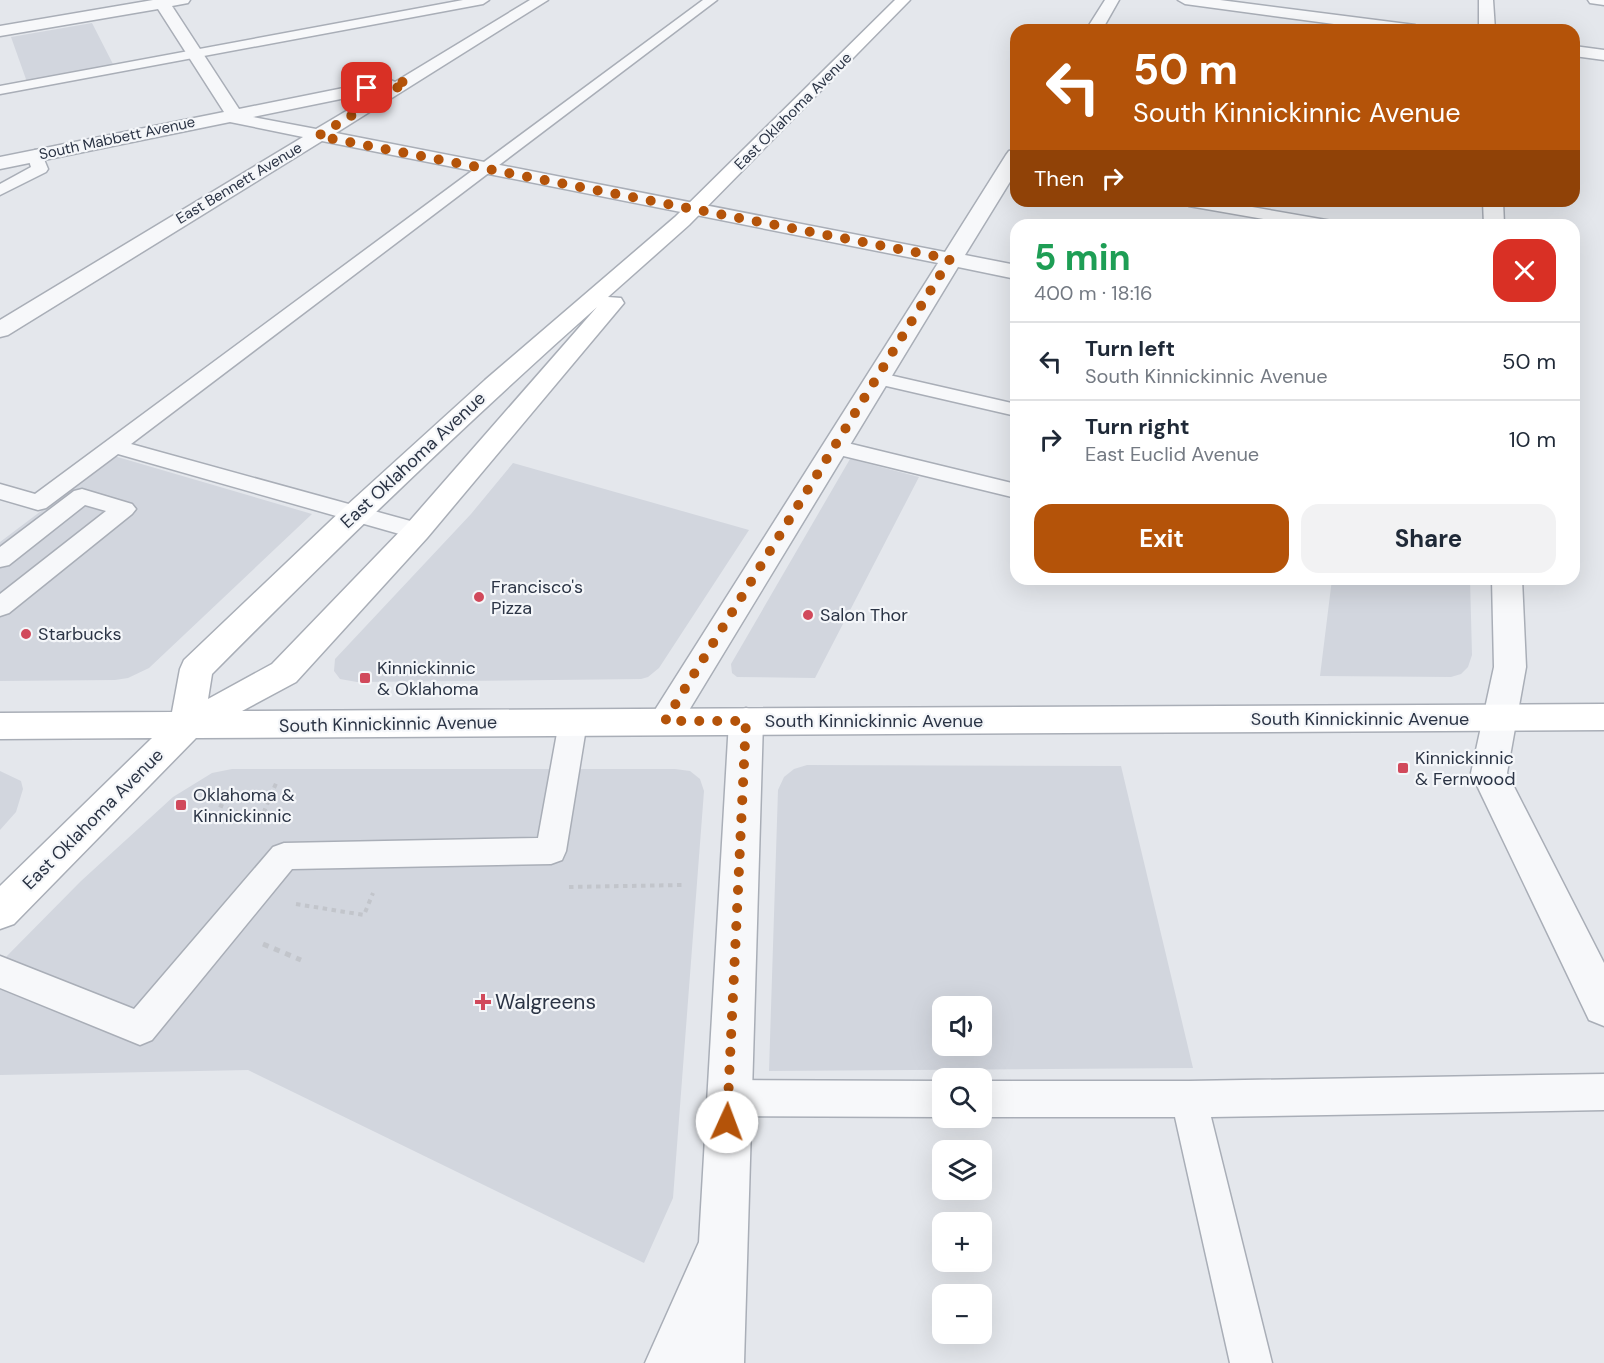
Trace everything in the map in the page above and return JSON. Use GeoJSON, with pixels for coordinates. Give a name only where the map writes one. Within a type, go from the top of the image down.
{"type":"FeatureCollection","features":[{"type":"Feature","properties":{"kind":"street"},"geometry":{"type":"LineString","coordinates":[[0,32],[161,2],[185,0]]}},
{"type":"Feature","properties":{"kind":"street","name":"East Bennett Avenue"},"geometry":{"type":"LineString","coordinates":[[0,330],[541,0]]}},
{"type":"Feature","properties":{"kind":"street","name":"East Oklahoma Avenue"},"geometry":{"type":"LineString","coordinates":[[187,726],[196,669],[355,514],[494,385],[689,215],[903,0]]}},
{"type":"Feature","properties":{"kind":"street"},"geometry":{"type":"LineString","coordinates":[[1098,24],[1112,0]]}},
{"type":"Feature","properties":{"kind":"street"},"geometry":{"type":"LineString","coordinates":[[1185,0],[1369,24]]}},
{"type":"Feature","properties":{"kind":"street"},"geometry":{"type":"LineString","coordinates":[[1486,0],[1487,24]]}},
{"type":"Feature","properties":{"kind":"street"},"geometry":{"type":"LineString","coordinates":[[161,2],[237,119],[485,168],[689,215],[1010,271]]}},
{"type":"Feature","properties":{"kind":"street"},"geometry":{"type":"LineString","coordinates":[[1580,52],[1604,55]]}},
{"type":"Feature","properties":{"kind":"street","name":"South Mabbett Avenue"},"geometry":{"type":"LineString","coordinates":[[0,163],[234,114],[408,81]]}},
{"type":"Feature","properties":{"kind":"street"},"geometry":{"type":"LineString","coordinates":[[665,721],[950,259],[1010,169]]}},
{"type":"Feature","properties":{"kind":"street","name":"East Oklahoma Avenue"},"geometry":{"type":"LineString","coordinates":[[8,895],[187,726],[284,673],[417,531],[689,215]]}},
{"type":"Feature","properties":{"kind":"street"},"geometry":{"type":"LineString","coordinates":[[1507,585],[1510,667],[1489,773],[1604,1006]]}},
{"type":"Feature","properties":{"kind":"street","name":"South Kinnickinnic Avenue"},"geometry":{"type":"LineString","coordinates":[[0,726],[1604,717]]}},
{"type":"Feature","properties":{"kind":"street"},"geometry":{"type":"LineString","coordinates":[[718,1363],[746,721]]}},
{"type":"Feature","properties":{"kind":"street"},"geometry":{"type":"LineString","coordinates":[[671,1363],[723,1239]]}},
{"type":"Feature","properties":{"kind":"lane"},"geometry":{"type":"LineString","coordinates":[[0,90],[483,0]]}},
{"type":"Feature","properties":{"kind":"lane"},"geometry":{"type":"LineString","coordinates":[[0,491],[38,503],[711,0]]}},
{"type":"Feature","properties":{"kind":"lane"},"geometry":{"type":"LineString","coordinates":[[1594,0],[1604,1]]}},
{"type":"Feature","properties":{"kind":"lane"},"geometry":{"type":"LineString","coordinates":[[0,190],[40,169],[35,155]]}},
{"type":"Feature","properties":{"kind":"lane"},"geometry":{"type":"LineString","coordinates":[[1243,207],[1298,219]]}},
{"type":"Feature","properties":{"kind":"lane"},"geometry":{"type":"LineString","coordinates":[[876,378],[1010,409]]}},
{"type":"Feature","properties":{"kind":"lane"},"geometry":{"type":"LineString","coordinates":[[114,446],[417,531]]}},
{"type":"Feature","properties":{"kind":"lane"},"geometry":{"type":"LineString","coordinates":[[835,447],[1010,490]]}},
{"type":"Feature","properties":{"kind":"lane"},"geometry":{"type":"LineString","coordinates":[[0,559],[82,496],[123,509],[0,607]]}},
{"type":"Feature","properties":{"kind":"lane"},"geometry":{"type":"LineString","coordinates":[[0,972],[140,1028],[284,855],[551,851],[573,722]]}},
{"type":"Feature","properties":{"kind":"lane"},"geometry":{"type":"LineString","coordinates":[[992,1099],[1189,1099],[1604,1092]]}},
{"type":"Feature","properties":{"kind":"lane"},"geometry":{"type":"LineString","coordinates":[[728,1098],[932,1098]]}},
{"type":"Feature","properties":{"kind":"lane"},"geometry":{"type":"LineString","coordinates":[[1189,1099],[1251,1363]]}},
{"type":"Feature","properties":{"kind":"path"},"geometry":{"type":"LineString","coordinates":[[260,821],[277,781]]}},
{"type":"Feature","properties":{"kind":"path"},"geometry":{"type":"LineString","coordinates":[[219,805],[268,824]]}},
{"type":"Feature","properties":{"kind":"shaded area"},"geometry":{"type":"Polygon","coordinates":[[[92,23],[114,66],[27,82],[11,37],[92,23]]]}},
{"type":"Feature","properties":{"kind":"shaded area"},"geometry":{"type":"Polygon","coordinates":[[[114,456],[312,514],[149,668],[128,678],[115,680],[0,681],[0,542],[114,456]]]}},
{"type":"Feature","properties":{"kind":"shaded area"},"geometry":{"type":"Polygon","coordinates":[[[850,459],[919,477],[815,678],[737,677],[732,673],[731,664],[850,459]]]}},
{"type":"Feature","properties":{"kind":"shaded area"},"geometry":{"type":"Polygon","coordinates":[[[513,463],[749,530],[659,668],[648,677],[641,679],[357,682],[340,679],[334,671],[335,659],[471,514],[513,463]]]}},
{"type":"Feature","properties":{"kind":"shaded area"},"geometry":{"type":"Polygon","coordinates":[[[1331,585],[1470,585],[1472,655],[1468,667],[1461,674],[1451,677],[1320,676],[1331,585]]]}},
{"type":"Feature","properties":{"kind":"shaded area"},"geometry":{"type":"Polygon","coordinates":[[[807,765],[1121,766],[1193,1068],[932,1068],[932,1070],[769,1071],[778,790],[784,777],[794,769],[807,765]]]}},
{"type":"Feature","properties":{"kind":"shaded area"},"geometry":{"type":"Polygon","coordinates":[[[232,769],[675,769],[690,771],[700,779],[704,791],[673,1198],[644,1263],[248,1070],[0,1075],[0,963],[81,881],[173,797],[212,773],[232,769]]]}},
{"type":"Feature","properties":{"kind":"shaded area"},"geometry":{"type":"Polygon","coordinates":[[[0,771],[21,781],[23,789],[16,812],[0,830],[0,771]]]}},
{"type":"Feature","properties":{"kind":"place","name":"Francisco's Pizza"},"geometry":{"type":"Point","coordinates":[479,597]}},
{"type":"Feature","properties":{"kind":"place","name":"Salon Thor"},"geometry":{"type":"Point","coordinates":[808,615]}},
{"type":"Feature","properties":{"kind":"place","name":"Starbucks"},"geometry":{"type":"Point","coordinates":[26,634]}},
{"type":"Feature","properties":{"kind":"place","name":"Kinnickinnic & Oklahoma"},"geometry":{"type":"Point","coordinates":[365,678]}},
{"type":"Feature","properties":{"kind":"place","name":"Kinnickinnic & Fernwood"},"geometry":{"type":"Point","coordinates":[1403,768]}},
{"type":"Feature","properties":{"kind":"place","name":"Oklahoma & Kinnickinnic"},"geometry":{"type":"Point","coordinates":[181,805]}},
{"type":"Feature","properties":{"kind":"place","name":"Walgreens"},"geometry":{"type":"Point","coordinates":[483,1002]}},
{"type":"Feature","properties":{"kind":"route"},"geometry":{"type":"LineString","coordinates":[[367,88],[408,81],[318,136],[950,259],[665,721],[746,721],[727,1122]]}}]}
